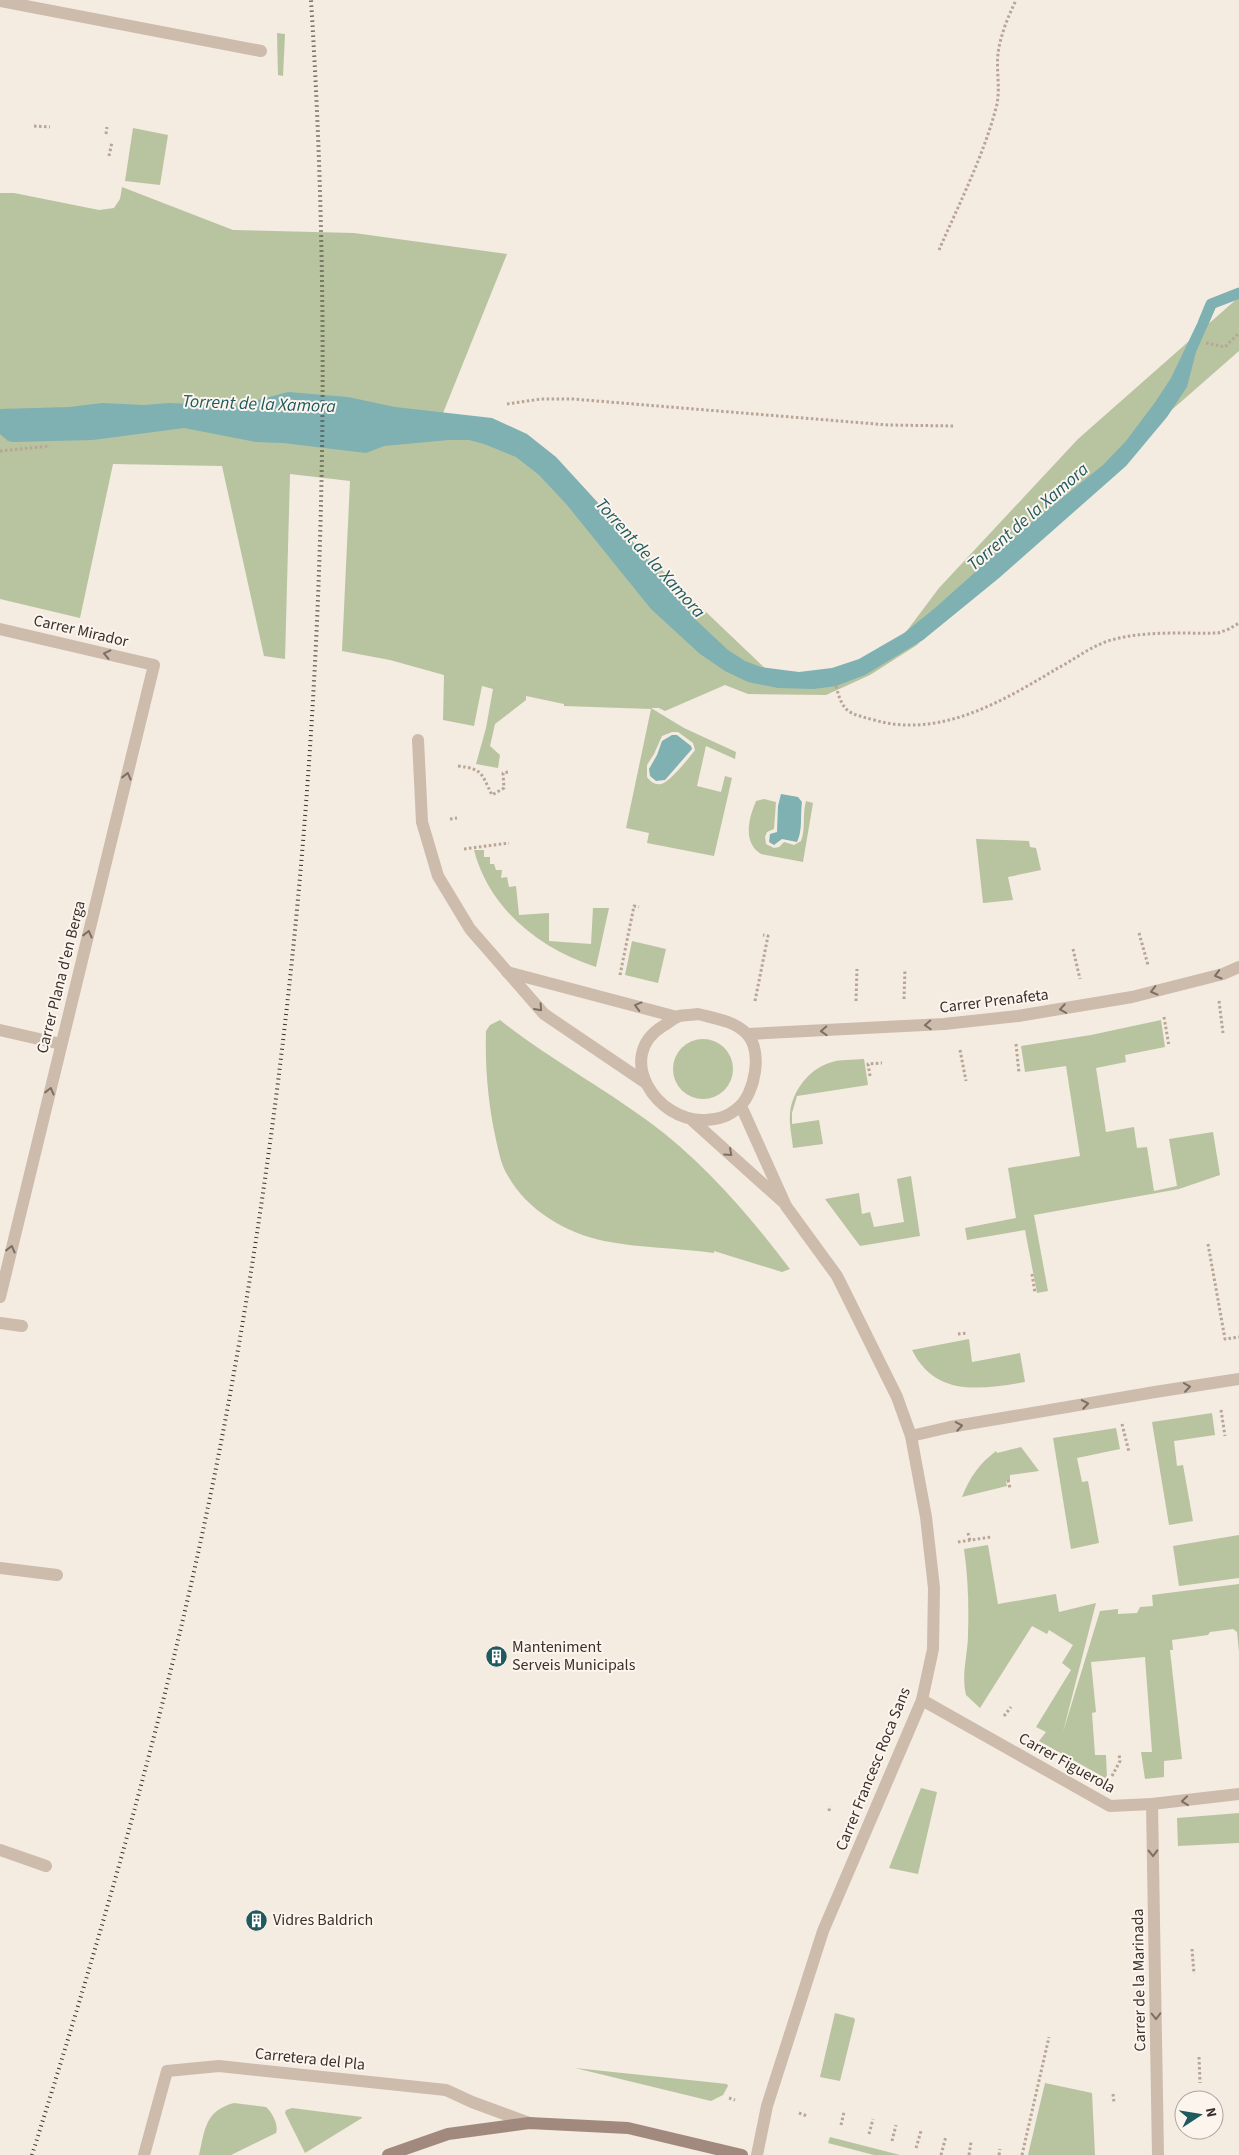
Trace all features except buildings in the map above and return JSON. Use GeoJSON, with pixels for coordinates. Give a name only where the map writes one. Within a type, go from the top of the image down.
{"type":"FeatureCollection","features":[{"type":"Feature","properties":{"kind":"main road","name":"Carretera del Pla"},"geometry":{"type":"LineString","coordinates":[[388,2155],[448,2134],[530,2123],[628,2128],[742,2155]]}},
{"type":"Feature","properties":{"kind":"street"},"geometry":{"type":"LineString","coordinates":[[0,1],[261,51]]}},
{"type":"Feature","properties":{"kind":"street","name":"Carrer Mirador"},"geometry":{"type":"LineString","coordinates":[[0,629],[154,665]]}},
{"type":"Feature","properties":{"kind":"street","name":"Carrer Plana d'en Berga"},"geometry":{"type":"LineString","coordinates":[[0,1297],[154,665]]}},
{"type":"Feature","properties":{"kind":"street"},"geometry":{"type":"LineString","coordinates":[[418,740],[422,822],[438,876],[470,929],[544,1014],[646,1083]]}},
{"type":"Feature","properties":{"kind":"street","name":"Carrer Prenafeta"},"geometry":{"type":"LineString","coordinates":[[748,1034],[944,1024],[1018,1016],[1123,999],[1223,974],[1239,967]]}},
{"type":"Feature","properties":{"kind":"street"},"geometry":{"type":"LineString","coordinates":[[507,972],[678,1017]]}},
{"type":"Feature","properties":{"kind":"street"},"geometry":{"type":"LineString","coordinates":[[698,1014],[734,1024],[748,1034],[753,1047],[756,1068],[752,1088],[741,1106],[727,1117],[693,1120],[674,1114],[656,1100],[646,1083],[641,1063],[644,1045],[653,1032],[678,1017],[698,1014]]}},
{"type":"Feature","properties":{"kind":"street"},"geometry":{"type":"LineString","coordinates":[[0,1030],[61,1044]]}},
{"type":"Feature","properties":{"kind":"street","name":"Carrer Francesc Roca Sans"},"geometry":{"type":"LineString","coordinates":[[741,1106],[786,1206]]}},
{"type":"Feature","properties":{"kind":"street","name":"Carrer Francesc Roca Sans"},"geometry":{"type":"LineString","coordinates":[[693,1120],[786,1206],[837,1276],[897,1397],[911,1436],[926,1517],[934,1588],[932,1649],[922,1700],[823,1931],[767,2106],[757,2155]]}},
{"type":"Feature","properties":{"kind":"street"},"geometry":{"type":"LineString","coordinates":[[0,1323],[22,1326]]}},
{"type":"Feature","properties":{"kind":"street"},"geometry":{"type":"LineString","coordinates":[[911,1436],[950,1427],[1147,1393],[1239,1380]]}},
{"type":"Feature","properties":{"kind":"street"},"geometry":{"type":"LineString","coordinates":[[0,1568],[56,1575]]}},
{"type":"Feature","properties":{"kind":"street","name":"Carrer Figuerola"},"geometry":{"type":"LineString","coordinates":[[922,1700],[1110,1806],[1152,1804],[1239,1794]]}},
{"type":"Feature","properties":{"kind":"street","name":"Carrer de la Marinada"},"geometry":{"type":"LineString","coordinates":[[1152,1804],[1158,2155]]}},
{"type":"Feature","properties":{"kind":"street"},"geometry":{"type":"LineString","coordinates":[[0,1850],[46,1866]]}},
{"type":"Feature","properties":{"kind":"street","name":"Carretera del Pla"},"geometry":{"type":"LineString","coordinates":[[144,2155],[167,2071],[219,2066],[446,2090],[472,2102],[530,2123]]}},
{"type":"Feature","properties":{"kind":"path"},"geometry":{"type":"LineString","coordinates":[[939,250],[978,157],[996,106],[999,77],[998,55],[1006,23],[1016,0]]}},
{"type":"Feature","properties":{"kind":"path"},"geometry":{"type":"LineString","coordinates":[[34,126],[50,127]]}},
{"type":"Feature","properties":{"kind":"path"},"geometry":{"type":"LineString","coordinates":[[106,134],[107,127]]}},
{"type":"Feature","properties":{"kind":"path"},"geometry":{"type":"LineString","coordinates":[[109,156],[112,142]]}},
{"type":"Feature","properties":{"kind":"path"},"geometry":{"type":"LineString","coordinates":[[1206,343],[1225,348],[1239,333]]}},
{"type":"Feature","properties":{"kind":"path"},"geometry":{"type":"LineString","coordinates":[[507,404],[542,399],[573,399],[888,425],[954,426]]}},
{"type":"Feature","properties":{"kind":"path"},"geometry":{"type":"LineString","coordinates":[[0,451],[50,446]]}},
{"type":"Feature","properties":{"kind":"path"},"geometry":{"type":"LineString","coordinates":[[836,686],[840,702],[845,710],[851,714],[891,725],[939,723],[976,711],[1013,694],[1080,654],[1106,642],[1144,634],[1218,632],[1229,629],[1239,623]]}},
{"type":"Feature","properties":{"kind":"path"},"geometry":{"type":"LineString","coordinates":[[458,766],[475,768],[482,776],[492,795],[504,788],[503,773],[508,772]]}},
{"type":"Feature","properties":{"kind":"path"},"geometry":{"type":"LineString","coordinates":[[447,819],[457,818]]}},
{"type":"Feature","properties":{"kind":"path"},"geometry":{"type":"LineString","coordinates":[[464,850],[509,843]]}},
{"type":"Feature","properties":{"kind":"path"},"geometry":{"type":"LineString","coordinates":[[620,973],[634,906],[639,907]]}},
{"type":"Feature","properties":{"kind":"path"},"geometry":{"type":"LineString","coordinates":[[1140,933],[1147,961]]}},
{"type":"Feature","properties":{"kind":"path"},"geometry":{"type":"LineString","coordinates":[[755,1001],[768,936],[764,935]]}},
{"type":"Feature","properties":{"kind":"path"},"geometry":{"type":"LineString","coordinates":[[1073,949],[1079,976]]}},
{"type":"Feature","properties":{"kind":"path"},"geometry":{"type":"LineString","coordinates":[[856,999],[857,969]]}},
{"type":"Feature","properties":{"kind":"path"},"geometry":{"type":"LineString","coordinates":[[904,997],[905,969]]}},
{"type":"Feature","properties":{"kind":"path"},"geometry":{"type":"LineString","coordinates":[[1220,1004],[1223,1033]]}},
{"type":"Feature","properties":{"kind":"path"},"geometry":{"type":"LineString","coordinates":[[1164,1019],[1169,1046]]}},
{"type":"Feature","properties":{"kind":"path"},"geometry":{"type":"LineString","coordinates":[[1016,1046],[1019,1073]]}},
{"type":"Feature","properties":{"kind":"path"},"geometry":{"type":"LineString","coordinates":[[960,1052],[966,1081]]}},
{"type":"Feature","properties":{"kind":"path"},"geometry":{"type":"LineString","coordinates":[[870,1076],[868,1064],[882,1063]]}},
{"type":"Feature","properties":{"kind":"path"},"geometry":{"type":"LineString","coordinates":[[1208,1244],[1225,1339],[1239,1337]]}},
{"type":"Feature","properties":{"kind":"path"},"geometry":{"type":"LineString","coordinates":[[1032,1274],[1035,1293]]}},
{"type":"Feature","properties":{"kind":"path"},"geometry":{"type":"LineString","coordinates":[[958,1334],[967,1333]]}},
{"type":"Feature","properties":{"kind":"path"},"geometry":{"type":"LineString","coordinates":[[1221,1411],[1225,1436]]}},
{"type":"Feature","properties":{"kind":"path"},"geometry":{"type":"LineString","coordinates":[[1122,1427],[1129,1452]]}},
{"type":"Feature","properties":{"kind":"path"},"geometry":{"type":"LineString","coordinates":[[1008,1480],[1010,1488]]}},
{"type":"Feature","properties":{"kind":"path"},"geometry":{"type":"LineString","coordinates":[[968,1533],[970,1541]]}},
{"type":"Feature","properties":{"kind":"path"},"geometry":{"type":"LineString","coordinates":[[958,1542],[991,1537]]}},
{"type":"Feature","properties":{"kind":"path"},"geometry":{"type":"LineString","coordinates":[[1110,1780],[1120,1761],[1119,1754]]}},
{"type":"Feature","properties":{"kind":"path"},"geometry":{"type":"LineString","coordinates":[[829,1811],[830,1806]]}},
{"type":"Feature","properties":{"kind":"path"},"geometry":{"type":"LineString","coordinates":[[1192,1949],[1194,1974]]}},
{"type":"Feature","properties":{"kind":"path"},"geometry":{"type":"LineString","coordinates":[[1022,2155],[1049,2037]]}},
{"type":"Feature","properties":{"kind":"path"},"geometry":{"type":"LineString","coordinates":[[1199,2058],[1200,2083]]}},
{"type":"Feature","properties":{"kind":"path"},"geometry":{"type":"LineString","coordinates":[[1113,2094],[1114,2103]]}},
{"type":"Feature","properties":{"kind":"path"},"geometry":{"type":"LineString","coordinates":[[729,2098],[735,2100]]}},
{"type":"Feature","properties":{"kind":"path"},"geometry":{"type":"LineString","coordinates":[[841,2125],[844,2112]]}},
{"type":"Feature","properties":{"kind":"path"},"geometry":{"type":"LineString","coordinates":[[799,2113],[807,2116]]}},
{"type":"Feature","properties":{"kind":"path"},"geometry":{"type":"LineString","coordinates":[[869,2134],[872,2119]]}},
{"type":"Feature","properties":{"kind":"path"},"geometry":{"type":"LineString","coordinates":[[892,2141],[896,2125]]}},
{"type":"Feature","properties":{"kind":"path"},"geometry":{"type":"LineString","coordinates":[[916,2148],[921,2130]]}},
{"type":"Feature","properties":{"kind":"path"},"geometry":{"type":"LineString","coordinates":[[941,2155],[946,2136]]}},
{"type":"Feature","properties":{"kind":"path"},"geometry":{"type":"LineString","coordinates":[[969,2155],[971,2142]]}},
{"type":"Feature","properties":{"kind":"path"},"geometry":{"type":"LineString","coordinates":[[999,2155],[1000,2149]]}},
{"type":"Feature","properties":{"kind":"green space"},"geometry":{"type":"Polygon","coordinates":[[[277,33],[285,34],[283,76],[278,75],[277,33]]]}},
{"type":"Feature","properties":{"kind":"green space"},"geometry":{"type":"Polygon","coordinates":[[[133,128],[168,135],[160,185],[125,181],[133,128]]]}},
{"type":"Feature","properties":{"kind":"green space"},"geometry":{"type":"Polygon","coordinates":[[[122,187],[233,230],[354,233],[507,254],[437,428],[491,436],[574,482],[643,552],[767,670],[817,676],[894,648],[939,588],[1078,439],[1239,297],[1239,351],[1006,555],[917,645],[870,675],[826,695],[748,694],[725,685],[665,711],[659,708],[651,708],[684,728],[736,752],[735,759],[706,746],[697,786],[721,792],[725,776],[732,778],[714,856],[647,843],[649,833],[626,828],[651,709],[564,706],[564,704],[526,696],[526,700],[495,724],[490,746],[500,755],[498,768],[476,764],[486,728],[493,689],[482,686],[474,726],[443,720],[444,675],[390,660],[342,651],[350,481],[290,474],[285,659],[264,656],[222,466],[113,464],[80,618],[0,599],[0,193],[14,193],[99,210],[114,208],[120,199],[122,187]],[[678,732],[662,736],[647,765],[647,777],[653,783],[665,783],[695,750],[693,743],[678,732]]]}},
{"type":"Feature","properties":{"kind":"green space"},"geometry":{"type":"Polygon","coordinates":[[[764,799],[776,802],[774,829],[767,832],[765,837],[766,844],[774,848],[779,847],[784,842],[794,845],[801,841],[806,801],[813,803],[803,862],[761,854],[751,843],[749,822],[751,815],[756,801],[764,799]]]}},
{"type":"Feature","properties":{"kind":"green space"},"geometry":{"type":"Polygon","coordinates":[[[976,839],[1029,841],[1030,847],[1036,848],[1041,870],[1008,877],[1013,900],[983,903],[976,839]]]}},
{"type":"Feature","properties":{"kind":"green space"},"geometry":{"type":"Polygon","coordinates":[[[474,850],[484,850],[484,857],[490,857],[490,864],[494,864],[496,870],[502,870],[501,878],[507,877],[509,887],[516,886],[519,915],[549,913],[549,941],[591,944],[593,908],[609,908],[596,967],[555,949],[537,938],[520,924],[504,908],[492,891],[481,871],[474,850]]]}},
{"type":"Feature","properties":{"kind":"green space"},"geometry":{"type":"Polygon","coordinates":[[[632,941],[666,949],[658,983],[625,975],[632,941]]]}},
{"type":"Feature","properties":{"kind":"green space"},"geometry":{"type":"Polygon","coordinates":[[[500,1020],[536,1047],[630,1108],[688,1154],[758,1228],[790,1269],[782,1272],[714,1251],[714,1253],[604,1241],[562,1226],[537,1209],[516,1188],[506,1172],[493,1126],[486,1059],[486,1031],[490,1025],[500,1020]]]}},
{"type":"Feature","properties":{"kind":"green space"},"geometry":{"type":"Polygon","coordinates":[[[1161,1020],[1165,1047],[1125,1055],[1126,1062],[1096,1068],[1106,1132],[1134,1127],[1137,1148],[1147,1147],[1154,1191],[1177,1186],[1169,1139],[1213,1132],[1220,1175],[1179,1189],[1034,1215],[1048,1291],[1037,1293],[1025,1230],[967,1240],[965,1228],[1016,1218],[1008,1168],[1080,1156],[1066,1066],[1025,1072],[1021,1046],[1091,1035],[1161,1020]]]}},
{"type":"Feature","properties":{"kind":"green space"},"geometry":{"type":"Polygon","coordinates":[[[697,1039],[709,1039],[720,1044],[728,1052],[733,1063],[731,1081],[720,1094],[709,1099],[697,1099],[686,1094],[678,1086],[673,1075],[673,1063],[678,1052],[686,1044],[697,1039]]]}},
{"type":"Feature","properties":{"kind":"green space"},"geometry":{"type":"Polygon","coordinates":[[[864,1059],[868,1085],[797,1096],[792,1113],[792,1124],[819,1120],[823,1144],[793,1148],[790,1126],[791,1105],[802,1083],[821,1066],[842,1060],[864,1059]]]}},
{"type":"Feature","properties":{"kind":"green space"},"geometry":{"type":"Polygon","coordinates":[[[911,1176],[920,1236],[860,1246],[825,1199],[859,1193],[862,1214],[870,1212],[874,1227],[904,1222],[897,1179],[911,1176]]]}},
{"type":"Feature","properties":{"kind":"green space"},"geometry":{"type":"Polygon","coordinates":[[[969,1339],[972,1362],[1020,1353],[1025,1382],[993,1387],[961,1387],[947,1383],[934,1376],[922,1365],[912,1350],[969,1339]]]}},
{"type":"Feature","properties":{"kind":"green space"},"geometry":{"type":"Polygon","coordinates":[[[1212,1413],[1215,1435],[1174,1441],[1177,1466],[1183,1465],[1193,1521],[1169,1525],[1152,1422],[1212,1413]]]}},
{"type":"Feature","properties":{"kind":"green space"},"geometry":{"type":"Polygon","coordinates":[[[1116,1428],[1120,1449],[1077,1458],[1082,1482],[1088,1481],[1099,1543],[1071,1549],[1053,1438],[1116,1428]]]}},
{"type":"Feature","properties":{"kind":"green space"},"geometry":{"type":"Polygon","coordinates":[[[1021,1447],[1039,1471],[1010,1475],[1010,1480],[1006,1481],[1007,1486],[962,1497],[976,1471],[990,1456],[996,1451],[997,1453],[1021,1447]]]}},
{"type":"Feature","properties":{"kind":"green space"},"geometry":{"type":"Polygon","coordinates":[[[1239,1535],[1239,1578],[1179,1586],[1173,1546],[1239,1535]]]}},
{"type":"Feature","properties":{"kind":"green space"},"geometry":{"type":"Polygon","coordinates":[[[988,1545],[998,1604],[1056,1594],[1059,1612],[1096,1603],[1063,1732],[1100,1611],[1118,1609],[1118,1614],[1137,1613],[1140,1607],[1153,1606],[1152,1595],[1239,1584],[1239,1652],[1237,1632],[1233,1629],[1172,1640],[1173,1650],[1170,1650],[1182,1759],[1164,1761],[1164,1777],[1145,1779],[1141,1752],[1152,1752],[1145,1657],[1091,1662],[1096,1712],[1092,1713],[1095,1755],[1106,1755],[1107,1779],[1039,1741],[1046,1732],[1036,1727],[1071,1670],[1062,1663],[1073,1645],[1049,1630],[1047,1634],[1032,1626],[980,1708],[966,1695],[964,1679],[968,1642],[968,1602],[964,1549],[988,1545]]]}},
{"type":"Feature","properties":{"kind":"green space"},"geometry":{"type":"Polygon","coordinates":[[[921,1788],[937,1792],[918,1874],[889,1868],[921,1788]]]}},
{"type":"Feature","properties":{"kind":"green space"},"geometry":{"type":"Polygon","coordinates":[[[1239,1813],[1239,1843],[1178,1846],[1177,1818],[1239,1813]]]}},
{"type":"Feature","properties":{"kind":"green space"},"geometry":{"type":"Polygon","coordinates":[[[835,2013],[854,2018],[855,2020],[840,2081],[820,2077],[835,2013]]]}},
{"type":"Feature","properties":{"kind":"green space"},"geometry":{"type":"Polygon","coordinates":[[[575,2068],[727,2084],[728,2086],[723,2095],[711,2101],[575,2068]]]}},
{"type":"Feature","properties":{"kind":"green space"},"geometry":{"type":"Polygon","coordinates":[[[1045,2083],[1092,2093],[1095,2155],[1028,2155],[1045,2083]]]}},
{"type":"Feature","properties":{"kind":"green space"},"geometry":{"type":"Polygon","coordinates":[[[234,2103],[266,2107],[271,2112],[277,2126],[276,2133],[231,2155],[199,2155],[205,2129],[212,2116],[224,2106],[234,2103]]]}},
{"type":"Feature","properties":{"kind":"green space"},"geometry":{"type":"Polygon","coordinates":[[[292,2108],[362,2118],[305,2153],[285,2113],[286,2110],[292,2108]]]}},
{"type":"Feature","properties":{"kind":"green space"},"geometry":{"type":"Polygon","coordinates":[[[830,2137],[900,2155],[874,2155],[828,2143],[830,2137]]]}},
{"type":"Feature","properties":{"kind":"water"},"geometry":{"type":"Polygon","coordinates":[[[1205,307],[1216,307],[1196,352],[1187,387],[1167,417],[1126,466],[999,578],[923,640],[865,675],[836,686],[814,689],[778,688],[748,682],[725,671],[700,654],[651,609],[567,505],[539,475],[516,457],[484,444],[469,440],[449,440],[384,446],[366,453],[283,443],[256,442],[184,428],[93,440],[13,442],[8,441],[0,434],[0,409],[69,407],[102,403],[144,405],[169,403],[235,406],[288,392],[348,397],[395,407],[492,418],[527,434],[556,457],[623,530],[697,621],[728,650],[745,661],[761,667],[799,672],[832,668],[859,659],[904,633],[1026,527],[1103,465],[1126,441],[1171,378],[1205,307]]]}},
{"type":"Feature","properties":{"kind":"water"},"geometry":{"type":"Polygon","coordinates":[[[672,735],[677,735],[691,746],[692,749],[665,780],[656,781],[650,776],[649,769],[662,741],[672,735]]]}},
{"type":"Feature","properties":{"kind":"water"},"geometry":{"type":"Polygon","coordinates":[[[781,794],[798,797],[802,802],[800,833],[797,842],[782,839],[774,845],[769,842],[770,834],[777,832],[778,806],[781,794]]]}},
{"type":"Feature","properties":{"kind":"waterway","name":"Torrent de la Xamora"},"geometry":{"type":"LineString","coordinates":[[1204,321],[1211,304],[1239,293]]}},
{"type":"Feature","properties":{"kind":"railway"},"geometry":{"type":"LineString","coordinates":[[32,2155],[115,1879],[141,1786],[188,1600],[227,1411],[257,1236],[281,1061],[299,885],[313,708],[320,531],[323,354],[320,177],[311,0]]}},
{"type":"Feature","properties":{"kind":"place","name":"Manteniment Serveis Municipals"},"geometry":{"type":"Point","coordinates":[496,1656]}},
{"type":"Feature","properties":{"kind":"place","name":"Vidres Baldrich"},"geometry":{"type":"Point","coordinates":[257,1920]}}]}
